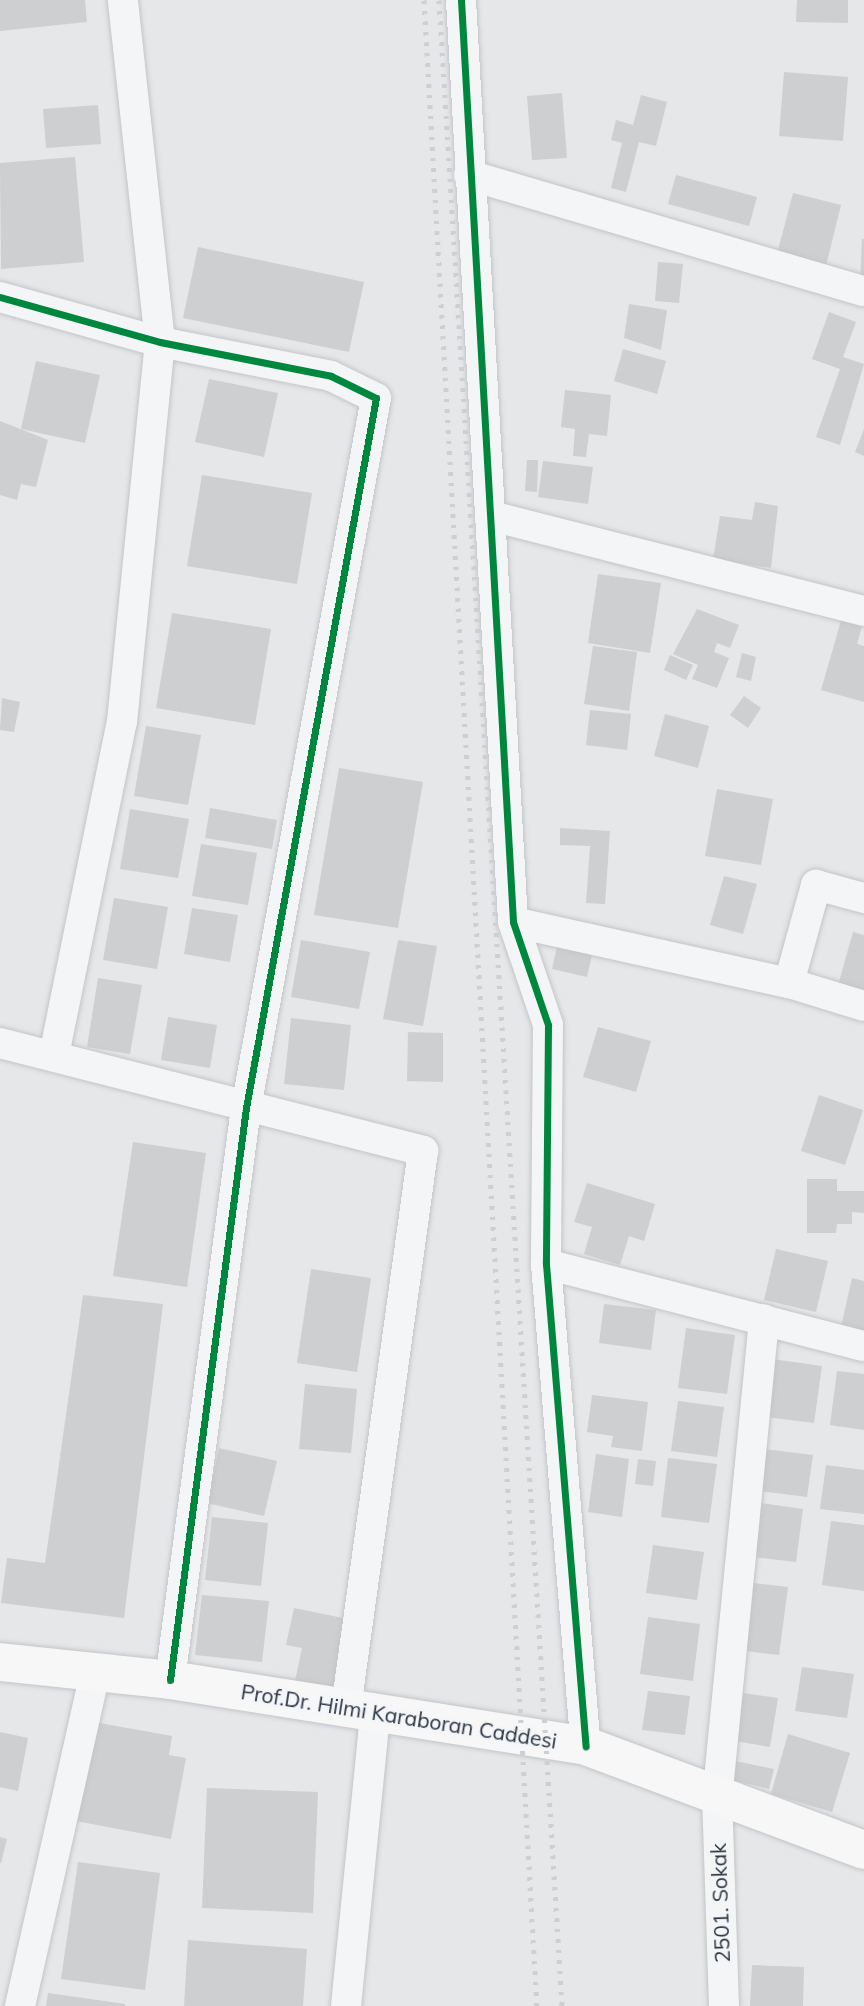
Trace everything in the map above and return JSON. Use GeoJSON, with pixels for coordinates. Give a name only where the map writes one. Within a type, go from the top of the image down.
{"type":"FeatureCollection","features":[{"type":"Feature","properties":{"kind":"street"},"geometry":{"type":"LineString","coordinates":[[54,1055],[122,722],[160,342],[123,0]]}},
{"type":"Feature","properties":{"kind":"street"},"geometry":{"type":"LineString","coordinates":[[461,0],[513,922],[548,1025],[546,1264],[586,1746]]}},
{"type":"Feature","properties":{"kind":"street"},"geometry":{"type":"LineString","coordinates":[[469,176],[864,291]]}},
{"type":"Feature","properties":{"kind":"street"},"geometry":{"type":"LineString","coordinates":[[0,297],[160,342],[331,376],[376,398],[246,1108],[170,1681]]}},
{"type":"Feature","properties":{"kind":"street"},"geometry":{"type":"LineString","coordinates":[[491,516],[864,611]]}},
{"type":"Feature","properties":{"kind":"street"},"geometry":{"type":"LineString","coordinates":[[789,982],[816,885],[864,898]]}},
{"type":"Feature","properties":{"kind":"street"},"geometry":{"type":"LineString","coordinates":[[513,922],[789,982],[864,1006]]}},
{"type":"Feature","properties":{"kind":"street"},"geometry":{"type":"LineString","coordinates":[[0,1043],[54,1055],[246,1108],[423,1151],[360,1711],[346,2006]]}},
{"type":"Feature","properties":{"kind":"street"},"geometry":{"type":"LineString","coordinates":[[546,1264],[864,1346]]}},
{"type":"Feature","properties":{"kind":"street","name":"2501. Sokak"},"geometry":{"type":"LineString","coordinates":[[724,2006],[716,1800],[764,1319]]}},
{"type":"Feature","properties":{"kind":"street","name":"Prof.Dr. Hilmi Karaboran Caddesi"},"geometry":{"type":"LineString","coordinates":[[0,1662],[170,1681],[586,1746],[716,1800],[864,1850]]}},
{"type":"Feature","properties":{"kind":"street"},"geometry":{"type":"LineString","coordinates":[[20,2006],[95,1673]]}},
{"type":"Feature","properties":{"kind":"building"},"geometry":{"type":"Polygon","coordinates":[[[0,0],[85,0],[87,22],[0,31],[0,0]]]}},
{"type":"Feature","properties":{"kind":"building"},"geometry":{"type":"Polygon","coordinates":[[[797,0],[848,0],[848,23],[796,22],[797,0]]]}},
{"type":"Feature","properties":{"kind":"building"},"geometry":{"type":"Polygon","coordinates":[[[784,72],[848,77],[843,141],[779,136],[784,72]]]}},
{"type":"Feature","properties":{"kind":"building"},"geometry":{"type":"Polygon","coordinates":[[[562,93],[567,158],[532,160],[527,96],[562,93]]]}},
{"type":"Feature","properties":{"kind":"building"},"geometry":{"type":"Polygon","coordinates":[[[641,95],[667,102],[656,146],[639,142],[626,192],[611,188],[622,143],[611,140],[616,120],[633,125],[641,95]]]}},
{"type":"Feature","properties":{"kind":"building"},"geometry":{"type":"Polygon","coordinates":[[[98,105],[101,144],[46,148],[43,109],[98,105]]]}},
{"type":"Feature","properties":{"kind":"building"},"geometry":{"type":"Polygon","coordinates":[[[75,157],[84,262],[1,269],[0,163],[75,157]]]}},
{"type":"Feature","properties":{"kind":"building"},"geometry":{"type":"Polygon","coordinates":[[[676,175],[757,197],[749,226],[668,204],[676,175]]]}},
{"type":"Feature","properties":{"kind":"building"},"geometry":{"type":"Polygon","coordinates":[[[793,193],[841,205],[825,270],[776,258],[793,193]]]}},
{"type":"Feature","properties":{"kind":"building"},"geometry":{"type":"Polygon","coordinates":[[[862,239],[864,283],[860,283],[862,239]]]}},
{"type":"Feature","properties":{"kind":"building"},"geometry":{"type":"Polygon","coordinates":[[[198,247],[364,282],[349,352],[183,318],[198,247]]]}},
{"type":"Feature","properties":{"kind":"building"},"geometry":{"type":"Polygon","coordinates":[[[658,262],[683,264],[679,303],[655,301],[658,262]]]}},
{"type":"Feature","properties":{"kind":"building"},"geometry":{"type":"Polygon","coordinates":[[[629,304],[667,310],[661,350],[624,338],[629,304]]]}},
{"type":"Feature","properties":{"kind":"building"},"geometry":{"type":"Polygon","coordinates":[[[829,312],[856,322],[843,357],[864,364],[840,445],[816,437],[840,369],[812,359],[829,312]]]}},
{"type":"Feature","properties":{"kind":"building"},"geometry":{"type":"Polygon","coordinates":[[[623,349],[666,361],[657,394],[614,381],[623,349]]]}},
{"type":"Feature","properties":{"kind":"building"},"geometry":{"type":"Polygon","coordinates":[[[36,361],[100,375],[85,443],[21,429],[36,361]]]}},
{"type":"Feature","properties":{"kind":"building"},"geometry":{"type":"Polygon","coordinates":[[[209,379],[278,393],[264,457],[195,442],[209,379]]]}},
{"type":"Feature","properties":{"kind":"building"},"geometry":{"type":"Polygon","coordinates":[[[565,390],[611,395],[607,436],[589,434],[586,457],[573,456],[575,429],[561,427],[565,390]]]}},
{"type":"Feature","properties":{"kind":"building"},"geometry":{"type":"Polygon","coordinates":[[[0,421],[48,440],[36,487],[21,484],[17,500],[0,495],[0,421]]]}},
{"type":"Feature","properties":{"kind":"building"},"geometry":{"type":"Polygon","coordinates":[[[864,429],[864,456],[855,452],[864,429]]]}},
{"type":"Feature","properties":{"kind":"building"},"geometry":{"type":"Polygon","coordinates":[[[527,460],[538,460],[537,492],[525,491],[527,460]]]}},
{"type":"Feature","properties":{"kind":"building"},"geometry":{"type":"Polygon","coordinates":[[[543,461],[593,467],[588,504],[538,497],[543,461]]]}},
{"type":"Feature","properties":{"kind":"building"},"geometry":{"type":"Polygon","coordinates":[[[202,475],[312,493],[297,584],[187,566],[202,475]]]}},
{"type":"Feature","properties":{"kind":"building"},"geometry":{"type":"Polygon","coordinates":[[[755,502],[778,506],[771,568],[713,559],[720,516],[752,520],[755,502]]]}},
{"type":"Feature","properties":{"kind":"building"},"geometry":{"type":"Polygon","coordinates":[[[598,574],[661,583],[650,653],[588,643],[598,574]]]}},
{"type":"Feature","properties":{"kind":"building"},"geometry":{"type":"Polygon","coordinates":[[[697,609],[739,625],[730,648],[717,643],[714,652],[729,658],[717,688],[692,679],[698,665],[673,654],[697,609]]]}},
{"type":"Feature","properties":{"kind":"building"},"geometry":{"type":"Polygon","coordinates":[[[172,613],[271,629],[255,725],[156,708],[172,613]]]}},
{"type":"Feature","properties":{"kind":"building"},"geometry":{"type":"Polygon","coordinates":[[[842,617],[863,623],[857,644],[864,646],[864,702],[821,690],[842,617]]]}},
{"type":"Feature","properties":{"kind":"building"},"geometry":{"type":"Polygon","coordinates":[[[593,646],[637,652],[629,711],[584,704],[593,646]]]}},
{"type":"Feature","properties":{"kind":"building"},"geometry":{"type":"Polygon","coordinates":[[[742,653],[756,657],[751,681],[736,677],[742,653]]]}},
{"type":"Feature","properties":{"kind":"building"},"geometry":{"type":"Polygon","coordinates":[[[670,655],[693,665],[686,680],[664,670],[670,655]]]}},
{"type":"Feature","properties":{"kind":"building"},"geometry":{"type":"Polygon","coordinates":[[[744,696],[761,708],[748,728],[730,715],[744,696]]]}},
{"type":"Feature","properties":{"kind":"building"},"geometry":{"type":"Polygon","coordinates":[[[2,698],[20,702],[14,732],[0,730],[2,698]]]}},
{"type":"Feature","properties":{"kind":"building"},"geometry":{"type":"Polygon","coordinates":[[[590,710],[631,714],[627,750],[586,745],[590,710]]]}},
{"type":"Feature","properties":{"kind":"building"},"geometry":{"type":"Polygon","coordinates":[[[665,714],[709,726],[698,768],[654,756],[665,714]]]}},
{"type":"Feature","properties":{"kind":"building"},"geometry":{"type":"Polygon","coordinates":[[[146,726],[201,735],[188,805],[134,796],[146,726]]]}},
{"type":"Feature","properties":{"kind":"building"},"geometry":{"type":"Polygon","coordinates":[[[339,768],[423,782],[398,928],[314,915],[339,768]]]}},
{"type":"Feature","properties":{"kind":"building"},"geometry":{"type":"Polygon","coordinates":[[[717,789],[773,799],[761,865],[705,856],[717,789]]]}},
{"type":"Feature","properties":{"kind":"building"},"geometry":{"type":"Polygon","coordinates":[[[210,808],[277,820],[272,849],[205,838],[210,808]]]}},
{"type":"Feature","properties":{"kind":"building"},"geometry":{"type":"Polygon","coordinates":[[[130,809],[189,819],[178,878],[120,869],[130,809]]]}},
{"type":"Feature","properties":{"kind":"building"},"geometry":{"type":"Polygon","coordinates":[[[560,828],[610,831],[605,904],[586,903],[590,846],[560,845],[560,828]]]}},
{"type":"Feature","properties":{"kind":"building"},"geometry":{"type":"Polygon","coordinates":[[[201,844],[257,853],[248,905],[192,896],[201,844]]]}},
{"type":"Feature","properties":{"kind":"building"},"geometry":{"type":"Polygon","coordinates":[[[724,876],[757,884],[743,934],[710,925],[724,876]]]}},
{"type":"Feature","properties":{"kind":"building"},"geometry":{"type":"Polygon","coordinates":[[[114,898],[168,907],[157,969],[103,960],[114,898]]]}},
{"type":"Feature","properties":{"kind":"building"},"geometry":{"type":"Polygon","coordinates":[[[192,908],[238,915],[230,962],[184,954],[192,908]]]}},
{"type":"Feature","properties":{"kind":"building"},"geometry":{"type":"Polygon","coordinates":[[[853,932],[864,935],[864,997],[837,989],[853,932]]]}},
{"type":"Feature","properties":{"kind":"building"},"geometry":{"type":"Polygon","coordinates":[[[559,938],[594,946],[587,977],[552,969],[559,938]]]}},
{"type":"Feature","properties":{"kind":"building"},"geometry":{"type":"Polygon","coordinates":[[[301,940],[370,952],[359,1009],[291,997],[301,940]]]}},
{"type":"Feature","properties":{"kind":"building"},"geometry":{"type":"Polygon","coordinates":[[[398,940],[437,946],[423,1026],[383,1019],[398,940]]]}},
{"type":"Feature","properties":{"kind":"building"},"geometry":{"type":"Polygon","coordinates":[[[98,978],[142,985],[130,1054],[87,1047],[98,978]]]}},
{"type":"Feature","properties":{"kind":"building"},"geometry":{"type":"Polygon","coordinates":[[[168,1017],[217,1025],[210,1068],[161,1060],[168,1017]]]}},
{"type":"Feature","properties":{"kind":"building"},"geometry":{"type":"Polygon","coordinates":[[[291,1018],[351,1025],[344,1090],[284,1084],[291,1018]]]}},
{"type":"Feature","properties":{"kind":"building"},"geometry":{"type":"Polygon","coordinates":[[[598,1027],[651,1041],[636,1092],[583,1077],[598,1027]]]}},
{"type":"Feature","properties":{"kind":"building"},"geometry":{"type":"Polygon","coordinates":[[[408,1032],[443,1033],[443,1082],[407,1081],[408,1032]]]}},
{"type":"Feature","properties":{"kind":"building"},"geometry":{"type":"Polygon","coordinates":[[[819,1095],[863,1110],[845,1165],[801,1151],[819,1095]]]}},
{"type":"Feature","properties":{"kind":"building"},"geometry":{"type":"Polygon","coordinates":[[[133,1142],[206,1153],[187,1287],[113,1276],[133,1142]]]}},
{"type":"Feature","properties":{"kind":"building"},"geometry":{"type":"Polygon","coordinates":[[[807,1179],[837,1179],[837,1191],[864,1191],[864,1213],[852,1212],[852,1224],[837,1224],[836,1233],[807,1233],[807,1179]]]}},
{"type":"Feature","properties":{"kind":"building"},"geometry":{"type":"Polygon","coordinates":[[[587,1183],[655,1204],[644,1241],[629,1236],[620,1265],[584,1254],[592,1227],[574,1222],[587,1183]]]}},
{"type":"Feature","properties":{"kind":"building"},"geometry":{"type":"Polygon","coordinates":[[[776,1249],[828,1261],[816,1312],[764,1300],[776,1249]]]}},
{"type":"Feature","properties":{"kind":"building"},"geometry":{"type":"Polygon","coordinates":[[[311,1269],[371,1278],[357,1372],[297,1363],[311,1269]]]}},
{"type":"Feature","properties":{"kind":"building"},"geometry":{"type":"Polygon","coordinates":[[[852,1278],[864,1281],[864,1333],[841,1327],[852,1278]]]}},
{"type":"Feature","properties":{"kind":"building"},"geometry":{"type":"Polygon","coordinates":[[[83,1295],[163,1304],[124,1618],[1,1603],[7,1558],[45,1563],[83,1295]]]}},
{"type":"Feature","properties":{"kind":"building"},"geometry":{"type":"Polygon","coordinates":[[[604,1304],[656,1310],[651,1350],[599,1343],[604,1304]]]}},
{"type":"Feature","properties":{"kind":"building"},"geometry":{"type":"Polygon","coordinates":[[[686,1328],[735,1335],[727,1394],[678,1388],[686,1328]]]}},
{"type":"Feature","properties":{"kind":"building"},"geometry":{"type":"Polygon","coordinates":[[[765,1358],[822,1366],[814,1423],[757,1416],[765,1358]]]}},
{"type":"Feature","properties":{"kind":"building"},"geometry":{"type":"Polygon","coordinates":[[[837,1371],[864,1374],[864,1430],[830,1425],[837,1371]]]}},
{"type":"Feature","properties":{"kind":"building"},"geometry":{"type":"Polygon","coordinates":[[[305,1384],[357,1389],[351,1453],[299,1449],[305,1384]]]}},
{"type":"Feature","properties":{"kind":"building"},"geometry":{"type":"Polygon","coordinates":[[[592,1395],[648,1402],[642,1451],[611,1447],[613,1436],[587,1432],[592,1395]]]}},
{"type":"Feature","properties":{"kind":"building"},"geometry":{"type":"Polygon","coordinates":[[[678,1401],[724,1407],[717,1457],[671,1451],[678,1401]]]}},
{"type":"Feature","properties":{"kind":"building"},"geometry":{"type":"Polygon","coordinates":[[[219,1448],[277,1461],[264,1516],[207,1503],[219,1448]]]}},
{"type":"Feature","properties":{"kind":"building"},"geometry":{"type":"Polygon","coordinates":[[[757,1448],[813,1455],[807,1497],[752,1490],[757,1448]]]}},
{"type":"Feature","properties":{"kind":"building"},"geometry":{"type":"Polygon","coordinates":[[[596,1454],[629,1459],[622,1517],[588,1512],[596,1454]]]}},
{"type":"Feature","properties":{"kind":"building"},"geometry":{"type":"Polygon","coordinates":[[[668,1458],[717,1464],[709,1523],[661,1517],[668,1458]]]}},
{"type":"Feature","properties":{"kind":"building"},"geometry":{"type":"Polygon","coordinates":[[[638,1459],[656,1461],[653,1486],[635,1484],[638,1459]]]}},
{"type":"Feature","properties":{"kind":"building"},"geometry":{"type":"Polygon","coordinates":[[[826,1465],[864,1470],[864,1514],[820,1509],[826,1465]]]}},
{"type":"Feature","properties":{"kind":"building"},"geometry":{"type":"Polygon","coordinates":[[[752,1502],[803,1509],[796,1562],[745,1556],[752,1502]]]}},
{"type":"Feature","properties":{"kind":"building"},"geometry":{"type":"Polygon","coordinates":[[[212,1517],[268,1523],[261,1586],[205,1580],[212,1517]]]}},
{"type":"Feature","properties":{"kind":"building"},"geometry":{"type":"Polygon","coordinates":[[[831,1521],[864,1525],[864,1591],[822,1585],[831,1521]]]}},
{"type":"Feature","properties":{"kind":"building"},"geometry":{"type":"Polygon","coordinates":[[[653,1545],[704,1552],[697,1600],[646,1593],[653,1545]]]}},
{"type":"Feature","properties":{"kind":"building"},"geometry":{"type":"Polygon","coordinates":[[[746,1582],[788,1587],[779,1655],[737,1650],[746,1582]]]}},
{"type":"Feature","properties":{"kind":"building"},"geometry":{"type":"Polygon","coordinates":[[[202,1595],[269,1601],[262,1662],[195,1655],[202,1595]]]}},
{"type":"Feature","properties":{"kind":"building"},"geometry":{"type":"Polygon","coordinates":[[[294,1608],[348,1619],[334,1688],[295,1681],[302,1648],[286,1645],[294,1608]]]}},
{"type":"Feature","properties":{"kind":"building"},"geometry":{"type":"Polygon","coordinates":[[[648,1617],[700,1624],[693,1681],[640,1674],[648,1617]]]}},
{"type":"Feature","properties":{"kind":"building"},"geometry":{"type":"Polygon","coordinates":[[[802,1667],[854,1674],[847,1718],[795,1711],[802,1667]]]}},
{"type":"Feature","properties":{"kind":"building"},"geometry":{"type":"Polygon","coordinates":[[[648,1691],[690,1696],[685,1735],[642,1730],[648,1691]]]}},
{"type":"Feature","properties":{"kind":"building"},"geometry":{"type":"Polygon","coordinates":[[[743,1693],[778,1698],[770,1747],[735,1741],[743,1693]]]}},
{"type":"Feature","properties":{"kind":"building"},"geometry":{"type":"Polygon","coordinates":[[[94,1722],[172,1736],[169,1755],[186,1758],[171,1839],[76,1821],[94,1722]]]}},
{"type":"Feature","properties":{"kind":"building"},"geometry":{"type":"Polygon","coordinates":[[[0,1732],[28,1738],[18,1791],[0,1787],[0,1732]]]}},
{"type":"Feature","properties":{"kind":"building"},"geometry":{"type":"Polygon","coordinates":[[[788,1734],[850,1753],[832,1812],[771,1794],[788,1734]]]}},
{"type":"Feature","properties":{"kind":"building"},"geometry":{"type":"Polygon","coordinates":[[[736,1761],[774,1769],[769,1789],[732,1780],[736,1761]]]}},
{"type":"Feature","properties":{"kind":"building"},"geometry":{"type":"Polygon","coordinates":[[[207,1788],[318,1792],[313,1913],[202,1908],[207,1788]]]}},
{"type":"Feature","properties":{"kind":"building"},"geometry":{"type":"Polygon","coordinates":[[[0,1837],[7,1839],[1,1863],[0,1863],[0,1837]]]}},
{"type":"Feature","properties":{"kind":"building"},"geometry":{"type":"Polygon","coordinates":[[[78,1862],[160,1873],[145,1990],[61,1979],[78,1862]]]}},
{"type":"Feature","properties":{"kind":"building"},"geometry":{"type":"Polygon","coordinates":[[[188,1940],[307,1949],[303,2006],[184,2006],[188,1940]]]}},
{"type":"Feature","properties":{"kind":"building"},"geometry":{"type":"Polygon","coordinates":[[[752,1965],[804,1967],[803,2006],[750,2006],[752,1965]]]}},
{"type":"Feature","properties":{"kind":"building"},"geometry":{"type":"Polygon","coordinates":[[[48,1993],[125,2004],[125,2006],[46,2006],[48,1993]]]}},
{"type":"Feature","properties":{"kind":"railway"},"geometry":{"type":"LineString","coordinates":[[424,0],[537,2006]]}},
{"type":"Feature","properties":{"kind":"railway"},"geometry":{"type":"LineString","coordinates":[[439,0],[562,2006]]}},
{"type":"Feature","properties":{"kind":"cycle path"},"geometry":{"type":"LineString","coordinates":[[461,0],[513,922],[548,1025],[546,1264],[586,1746]]}},
{"type":"Feature","properties":{"kind":"cycle path"},"geometry":{"type":"LineString","coordinates":[[0,297],[160,342],[331,376],[376,398],[246,1108],[170,1680]]}}]}
